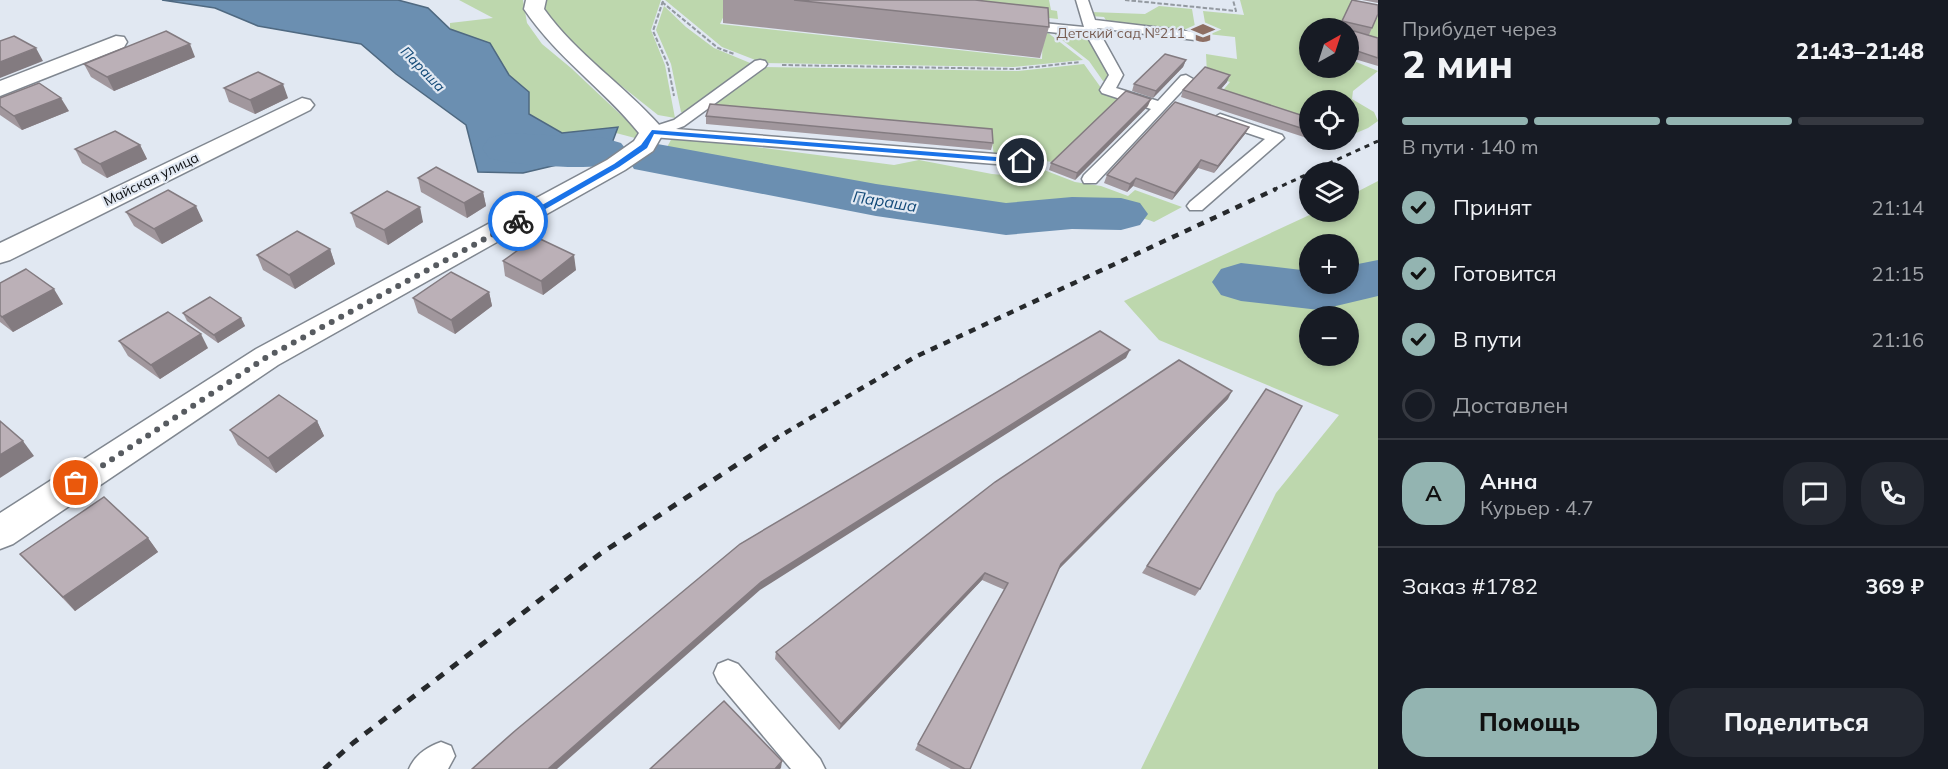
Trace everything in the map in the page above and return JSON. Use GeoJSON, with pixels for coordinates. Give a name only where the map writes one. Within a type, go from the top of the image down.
{"type":"FeatureCollection","features":[{"type":"Feature","properties":{"kind":"street"},"geometry":{"type":"LineString","coordinates":[[0,534],[267,357],[616,165],[644,146],[652,132],[636,111],[560,44],[543,25],[534,9],[536,0]]}},
{"type":"Feature","properties":{"kind":"street"},"geometry":{"type":"LineString","coordinates":[[0,88],[116,42]]}},
{"type":"Feature","properties":{"kind":"street","name":"Майская улица"},"geometry":{"type":"LineString","coordinates":[[0,254],[302,105]]}},
{"type":"Feature","properties":{"kind":"lane"},"geometry":{"type":"LineString","coordinates":[[1082,0],[1091,27],[1116,75],[1107,90],[1188,109]]}},
{"type":"Feature","properties":{"kind":"lane"},"geometry":{"type":"LineString","coordinates":[[1011,24],[1091,27],[1203,37]]}},
{"type":"Feature","properties":{"kind":"lane"},"geometry":{"type":"LineString","coordinates":[[652,132],[679,123],[760,64]]}},
{"type":"Feature","properties":{"kind":"lane"},"geometry":{"type":"LineString","coordinates":[[1090,179],[1186,78]]}},
{"type":"Feature","properties":{"kind":"lane"},"geometry":{"type":"LineString","coordinates":[[1196,206],[1276,138],[1210,116]]}},
{"type":"Feature","properties":{"kind":"lane"},"geometry":{"type":"LineString","coordinates":[[652,132],[1022,161]]}},
{"type":"Feature","properties":{"kind":"lane"},"geometry":{"type":"LineString","coordinates":[[728,673],[810,769]]}},
{"type":"Feature","properties":{"kind":"path"},"geometry":{"type":"LineString","coordinates":[[1125,0],[1236,11],[1233,0]]}},
{"type":"Feature","properties":{"kind":"path"},"geometry":{"type":"LineString","coordinates":[[679,123],[668,64],[653,31],[663,1],[718,48],[760,64],[1016,69],[1086,61]]}},
{"type":"Feature","properties":{"kind":"green space"},"geometry":{"type":"Polygon","coordinates":[[[459,0],[523,0],[527,23],[542,44],[638,131],[635,138],[616,133],[617,128],[562,133],[529,114],[529,92],[509,75],[490,44],[450,29],[450,23],[493,18],[459,0]]]}},
{"type":"Feature","properties":{"kind":"green space"},"geometry":{"type":"Polygon","coordinates":[[[541,0],[661,0],[651,30],[665,65],[675,118],[658,115],[595,65],[559,27],[548,24],[541,0]]]}},
{"type":"Feature","properties":{"kind":"green space"},"geometry":{"type":"Polygon","coordinates":[[[665,0],[771,0],[730,3],[720,24],[1042,59],[1043,29],[1083,60],[1014,67],[763,63],[722,47],[665,0]]]}},
{"type":"Feature","properties":{"kind":"green space"},"geometry":{"type":"Polygon","coordinates":[[[968,0],[1049,0],[1051,10],[1057,11],[1058,19],[986,11],[968,0]]]}},
{"type":"Feature","properties":{"kind":"green space"},"geometry":{"type":"Polygon","coordinates":[[[1240,0],[1349,0],[1378,5],[1378,44],[1359,39],[1359,18],[1299,18],[1299,78],[1359,78],[1359,63],[1378,71],[1354,90],[1299,90],[1299,121],[1219,95],[1230,82],[1207,74],[1206,54],[1237,59],[1235,37],[1207,34],[1203,11],[1244,15],[1240,0]]]}},
{"type":"Feature","properties":{"kind":"green space"},"geometry":{"type":"Polygon","coordinates":[[[664,6],[686,27],[714,48],[755,65],[685,114],[681,112],[671,64],[656,30],[664,6]]]}},
{"type":"Feature","properties":{"kind":"green space"},"geometry":{"type":"Polygon","coordinates":[[[1159,6],[1192,9],[1196,33],[1107,22],[1104,17],[1091,16],[1091,12],[1145,14],[1159,6]]]}},
{"type":"Feature","properties":{"kind":"green space"},"geometry":{"type":"Polygon","coordinates":[[[1048,29],[1087,35],[1112,76],[1103,81],[1089,61],[1048,29]]]}},
{"type":"Feature","properties":{"kind":"green space"},"geometry":{"type":"Polygon","coordinates":[[[1084,64],[1104,92],[1119,98],[1053,162],[994,155],[991,135],[713,110],[718,99],[763,67],[1018,71],[1084,64]]]}},
{"type":"Feature","properties":{"kind":"green space"},"geometry":{"type":"Polygon","coordinates":[[[1359,103],[1374,112],[1378,121],[1359,132],[1359,103]]]}},
{"type":"Feature","properties":{"kind":"green space"},"geometry":{"type":"Polygon","coordinates":[[[681,137],[894,165],[919,160],[992,174],[1015,176],[1039,168],[1075,182],[1101,186],[1128,196],[1135,190],[1182,207],[1154,222],[1083,202],[1074,202],[1050,209],[1011,210],[885,196],[659,155],[666,149],[672,138],[681,137]]]}},
{"type":"Feature","properties":{"kind":"green space"},"geometry":{"type":"Polygon","coordinates":[[[1378,181],[1378,769],[1141,769],[1276,493],[1339,415],[1159,340],[1124,301],[1299,220],[1299,222],[1359,222],[1359,191],[1378,181]]]}},
{"type":"Feature","properties":{"kind":"water"},"geometry":{"type":"Polygon","coordinates":[[[162,0],[398,0],[428,8],[450,29],[490,43],[509,75],[529,92],[529,114],[562,133],[618,127],[611,146],[565,163],[523,173],[478,172],[466,125],[396,74],[361,44],[258,26],[215,8],[162,0]]]}},
{"type":"Feature","properties":{"kind":"building"},"geometry":{"type":"Polygon","coordinates":[[[794,0],[975,0],[1048,8],[1049,27],[794,0]]]}},
{"type":"Feature","properties":{"kind":"building"},"geometry":{"type":"Polygon","coordinates":[[[1352,0],[1378,5],[1378,14],[1372,28],[1359,25],[1359,18],[1343,18],[1352,0]]]}},
{"type":"Feature","properties":{"kind":"building"},"geometry":{"type":"Polygon","coordinates":[[[166,31],[190,44],[107,77],[84,64],[166,31]]]}},
{"type":"Feature","properties":{"kind":"building"},"geometry":{"type":"Polygon","coordinates":[[[1359,32],[1378,38],[1378,58],[1359,52],[1359,32]]]}},
{"type":"Feature","properties":{"kind":"building"},"geometry":{"type":"Polygon","coordinates":[[[14,36],[36,48],[0,62],[0,41],[14,36]]]}},
{"type":"Feature","properties":{"kind":"building"},"geometry":{"type":"Polygon","coordinates":[[[1165,54],[1186,60],[1156,91],[1134,84],[1165,54]]]}},
{"type":"Feature","properties":{"kind":"building"},"geometry":{"type":"Polygon","coordinates":[[[1205,67],[1230,75],[1218,88],[1299,114],[1299,127],[1183,90],[1205,67]]]}},
{"type":"Feature","properties":{"kind":"building"},"geometry":{"type":"Polygon","coordinates":[[[258,72],[283,84],[250,100],[224,88],[258,72]]]}},
{"type":"Feature","properties":{"kind":"building"},"geometry":{"type":"Polygon","coordinates":[[[39,83],[61,98],[14,116],[0,106],[0,98],[39,83]]]}},
{"type":"Feature","properties":{"kind":"building"},"geometry":{"type":"Polygon","coordinates":[[[1126,91],[1151,99],[1077,173],[1051,163],[1126,91]]]}},
{"type":"Feature","properties":{"kind":"building"},"geometry":{"type":"Polygon","coordinates":[[[1175,102],[1249,127],[1218,166],[1201,160],[1175,193],[1136,178],[1130,184],[1107,175],[1175,102]]]}},
{"type":"Feature","properties":{"kind":"building"},"geometry":{"type":"Polygon","coordinates":[[[710,104],[992,129],[993,143],[706,116],[710,104]]]}},
{"type":"Feature","properties":{"kind":"building"},"geometry":{"type":"Polygon","coordinates":[[[115,131],[140,145],[100,164],[75,149],[115,131]]]}},
{"type":"Feature","properties":{"kind":"building"},"geometry":{"type":"Polygon","coordinates":[[[436,167],[483,192],[464,203],[418,178],[436,167]]]}},
{"type":"Feature","properties":{"kind":"building"},"geometry":{"type":"Polygon","coordinates":[[[168,190],[196,206],[154,229],[126,212],[168,190]]]}},
{"type":"Feature","properties":{"kind":"building"},"geometry":{"type":"Polygon","coordinates":[[[387,191],[420,207],[384,230],[351,213],[387,191]]]}},
{"type":"Feature","properties":{"kind":"building"},"geometry":{"type":"Polygon","coordinates":[[[297,231],[330,249],[289,275],[257,255],[297,231]]]}},
{"type":"Feature","properties":{"kind":"building"},"geometry":{"type":"Polygon","coordinates":[[[536,237],[574,255],[541,281],[503,261],[536,237]]]}},
{"type":"Feature","properties":{"kind":"building"},"geometry":{"type":"Polygon","coordinates":[[[26,269],[54,289],[2,317],[0,315],[0,283],[26,269]]]}},
{"type":"Feature","properties":{"kind":"building"},"geometry":{"type":"Polygon","coordinates":[[[451,272],[489,292],[451,320],[413,298],[451,272]]]}},
{"type":"Feature","properties":{"kind":"building"},"geometry":{"type":"Polygon","coordinates":[[[210,297],[241,318],[214,335],[183,313],[210,297]]]}},
{"type":"Feature","properties":{"kind":"building"},"geometry":{"type":"Polygon","coordinates":[[[168,312],[201,334],[151,365],[119,341],[168,312]]]}},
{"type":"Feature","properties":{"kind":"building"},"geometry":{"type":"Polygon","coordinates":[[[1100,331],[1130,350],[761,582],[548,769],[472,769],[740,544],[1100,331]]]}},
{"type":"Feature","properties":{"kind":"building"},"geometry":{"type":"Polygon","coordinates":[[[1179,360],[1232,391],[1061,564],[970,769],[965,769],[918,744],[1008,583],[985,573],[841,724],[776,652],[995,482],[1179,360]]]}},
{"type":"Feature","properties":{"kind":"building"},"geometry":{"type":"Polygon","coordinates":[[[1266,389],[1302,406],[1200,589],[1147,566],[1266,389]]]}},
{"type":"Feature","properties":{"kind":"building"},"geometry":{"type":"Polygon","coordinates":[[[279,395],[317,421],[268,458],[230,430],[279,395]]]}},
{"type":"Feature","properties":{"kind":"building"},"geometry":{"type":"Polygon","coordinates":[[[0,421],[23,441],[0,455],[0,421]]]}},
{"type":"Feature","properties":{"kind":"building"},"geometry":{"type":"Polygon","coordinates":[[[104,497],[148,538],[63,597],[20,554],[104,497]]]}},
{"type":"Feature","properties":{"kind":"building"},"geometry":{"type":"Polygon","coordinates":[[[724,701],[782,761],[775,769],[650,769],[724,701]]]}},
{"type":"Feature","properties":{"kind":"waterway","name":"Параша"},"geometry":{"type":"LineString","coordinates":[[506,148],[604,153]]}},
{"type":"Feature","properties":{"kind":"waterway","name":"Параша"},"geometry":{"type":"LineString","coordinates":[[652,158],[876,200],[1006,219],[1072,213],[1121,214]]}},
{"type":"Feature","properties":{"kind":"waterway","name":"Параша"},"geometry":{"type":"LineString","coordinates":[[1241,282],[1319,291],[1378,278]]}},
{"type":"Feature","properties":{"kind":"railway"},"geometry":{"type":"LineString","coordinates":[[1332,162],[1378,141]]}},
{"type":"Feature","properties":{"kind":"railway"},"geometry":{"type":"LineString","coordinates":[[1273,190],[1299,178]]}},
{"type":"Feature","properties":{"kind":"railway"},"geometry":{"type":"LineString","coordinates":[[773,440],[915,357],[1276,189]]}},
{"type":"Feature","properties":{"kind":"railway"},"geometry":{"type":"LineString","coordinates":[[324,769],[353,743],[600,554],[776,439]]}},
{"type":"Feature","properties":{"kind":"way so far"},"geometry":{"type":"LineString","coordinates":[[76,483],[267,357],[518,221]]}},
{"type":"Feature","properties":{"kind":"place","name":"Детский сад №211"},"geometry":{"type":"Point","coordinates":[1203,33]}},
{"type":"Feature","properties":{"kind":"route"},"geometry":{"type":"LineString","coordinates":[[518,221],[616,165],[644,146],[652,132],[1022,161]]}}]}
